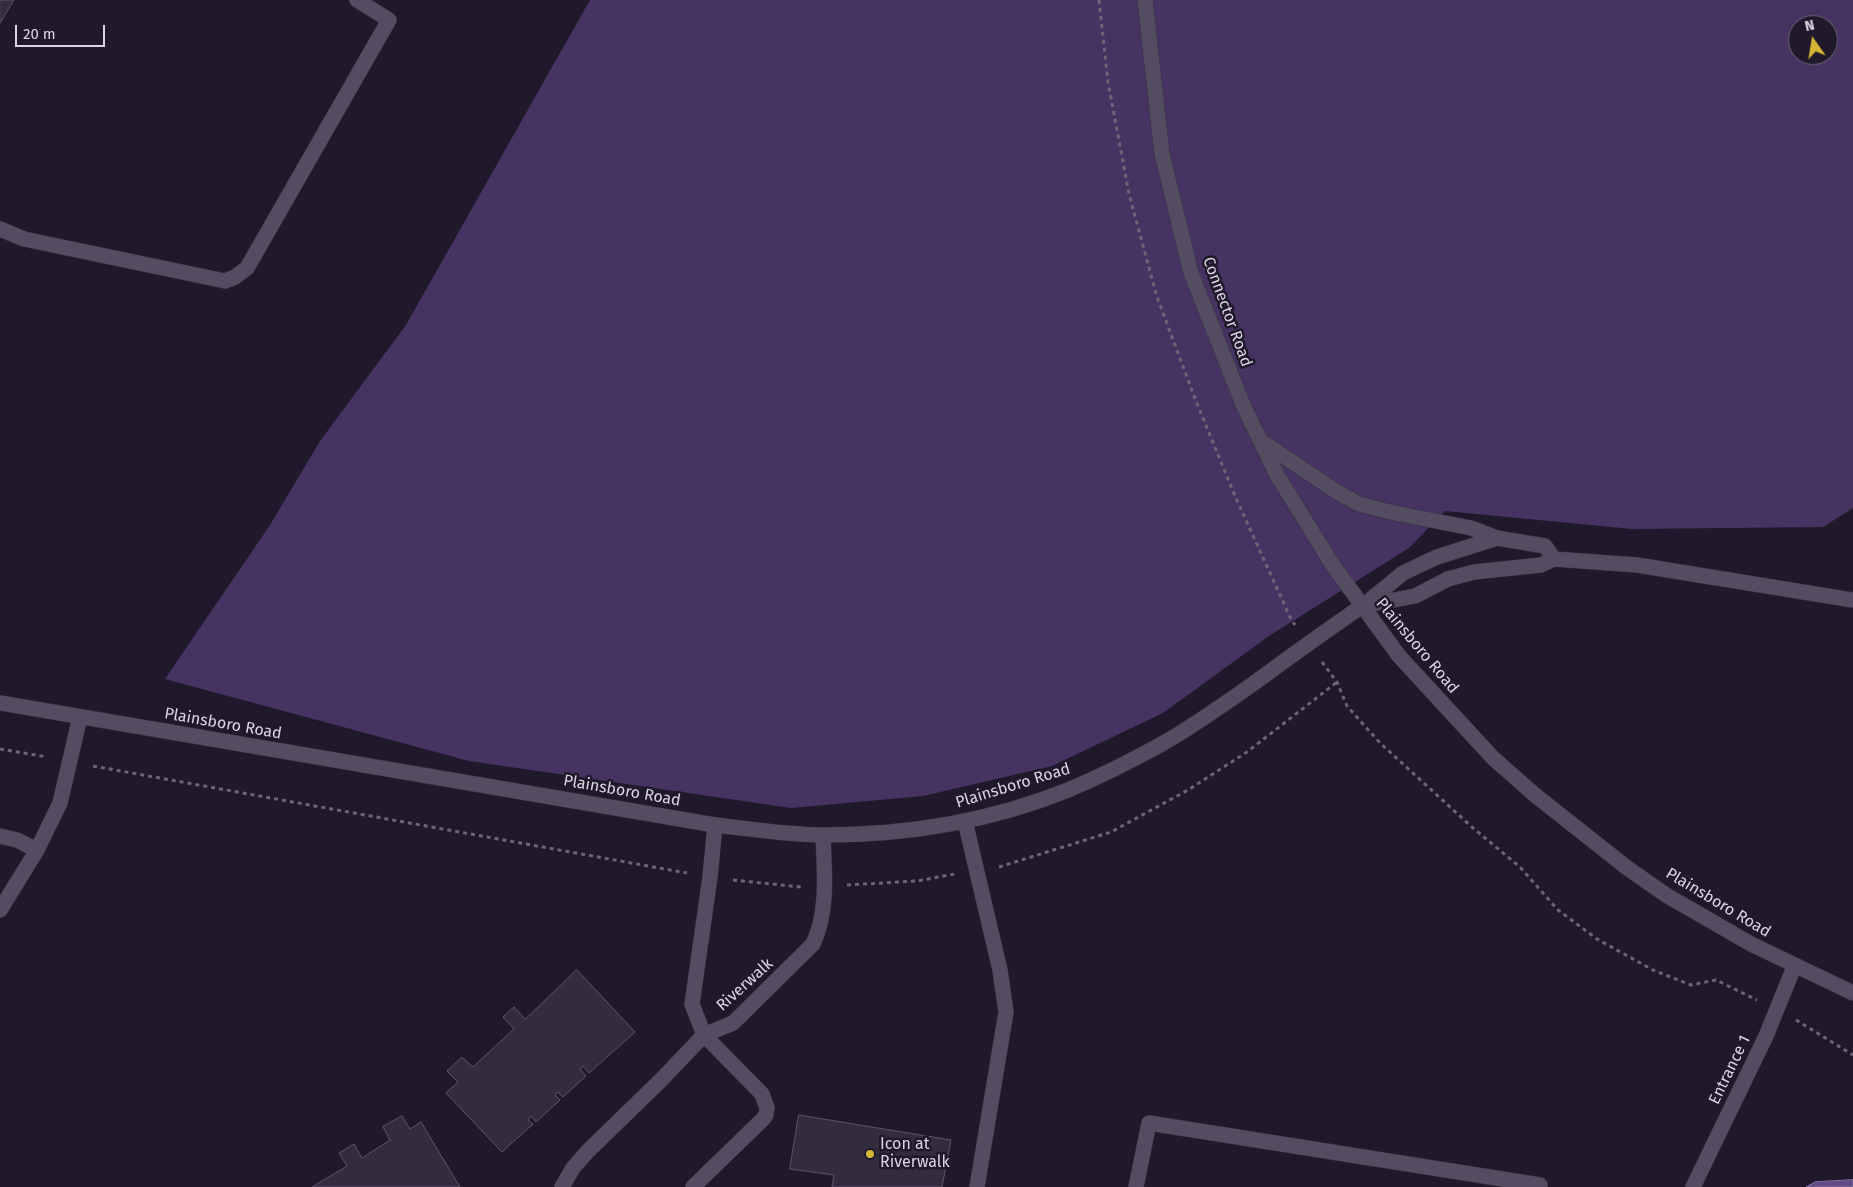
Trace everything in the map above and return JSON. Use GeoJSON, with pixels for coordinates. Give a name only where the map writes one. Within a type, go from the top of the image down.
{"type":"FeatureCollection","features":[{"type":"Feature","properties":{"kind":"street"},"geometry":{"type":"LineString","coordinates":[[0,229],[24,239],[225,281],[235,277],[246,268],[389,20],[357,0]]}},
{"type":"Feature","properties":{"kind":"street","name":"Connector Road"},"geometry":{"type":"LineString","coordinates":[[1145,0],[1162,154],[1191,273],[1244,407],[1277,476],[1332,564],[1362,606]]}},
{"type":"Feature","properties":{"kind":"street"},"geometry":{"type":"LineString","coordinates":[[1261,441],[1337,492],[1359,504],[1471,528],[1497,538],[1545,546],[1554,559]]}},
{"type":"Feature","properties":{"kind":"street"},"geometry":{"type":"LineString","coordinates":[[1362,606],[1403,573],[1437,557],[1497,538]]}},
{"type":"Feature","properties":{"kind":"street"},"geometry":{"type":"LineString","coordinates":[[1362,606],[1415,596],[1448,579],[1474,572],[1540,565],[1554,559],[1637,565],[1853,600]]}},
{"type":"Feature","properties":{"kind":"street","name":"Plainsboro Road"},"geometry":{"type":"LineString","coordinates":[[0,703],[715,825],[772,832],[823,835],[861,834],[920,829],[965,821],[1017,807],[1068,790],[1160,744],[1213,712],[1362,606],[1399,656],[1493,758],[1535,795],[1626,867],[1666,895],[1709,921],[1794,967],[1853,993]]}},
{"type":"Feature","properties":{"kind":"street"},"geometry":{"type":"LineString","coordinates":[[0,910],[37,850],[60,803],[80,717]]}},
{"type":"Feature","properties":{"kind":"street"},"geometry":{"type":"LineString","coordinates":[[965,821],[1000,970],[1006,1012],[977,1187]]}},
{"type":"Feature","properties":{"kind":"street","name":"Riverwalk"},"geometry":{"type":"LineString","coordinates":[[715,825],[710,877],[692,1004],[704,1035],[733,1023],[814,944],[822,917],[824,886],[823,835]]}},
{"type":"Feature","properties":{"kind":"street"},"geometry":{"type":"LineString","coordinates":[[0,836],[17,840],[37,850]]}},
{"type":"Feature","properties":{"kind":"street","name":"Entrance 1"},"geometry":{"type":"LineString","coordinates":[[1693,1187],[1766,1036],[1794,967]]}},
{"type":"Feature","properties":{"kind":"street"},"geometry":{"type":"LineString","coordinates":[[562,1187],[573,1168],[588,1150],[662,1079],[704,1035],[762,1094],[767,1108],[762,1120],[693,1187]]}},
{"type":"Feature","properties":{"kind":"street"},"geometry":{"type":"LineString","coordinates":[[1136,1187],[1149,1123],[1540,1187]]}},
{"type":"Feature","properties":{"kind":"shaded area"},"geometry":{"type":"Polygon","coordinates":[[[590,0],[1853,0],[1853,508],[1823,527],[1632,529],[1445,511],[1409,548],[1269,636],[1163,713],[1052,766],[923,796],[791,808],[469,761],[165,679],[270,525],[320,441],[406,325],[590,0]]]}},
{"type":"Feature","properties":{"kind":"shaded area"},"geometry":{"type":"Polygon","coordinates":[[[1853,1180],[1853,1187],[1806,1187],[1815,1182],[1853,1180]]]}},
{"type":"Feature","properties":{"kind":"building"},"geometry":{"type":"Polygon","coordinates":[[[0,0],[14,0],[0,23],[0,0]]]}},
{"type":"Feature","properties":{"kind":"building"},"geometry":{"type":"Polygon","coordinates":[[[577,970],[635,1032],[589,1073],[583,1066],[580,1069],[586,1076],[563,1097],[558,1092],[555,1095],[560,1100],[536,1122],[531,1116],[528,1120],[533,1124],[502,1152],[446,1093],[458,1082],[447,1071],[462,1057],[473,1067],[514,1029],[503,1017],[514,1007],[525,1019],[577,970]]]}},
{"type":"Feature","properties":{"kind":"building","name":"Icon at Riverwalk"},"geometry":{"type":"Polygon","coordinates":[[[799,1115],[951,1140],[942,1187],[832,1187],[834,1175],[790,1169],[799,1115]]]}},
{"type":"Feature","properties":{"kind":"building"},"geometry":{"type":"Polygon","coordinates":[[[402,1116],[410,1129],[421,1122],[460,1187],[312,1187],[347,1166],[339,1153],[354,1144],[362,1158],[390,1140],[383,1127],[402,1116]]]}},
{"type":"Feature","properties":{"kind":"place","name":"Icon at Riverwalk"},"geometry":{"type":"Point","coordinates":[870,1154]}}]}
